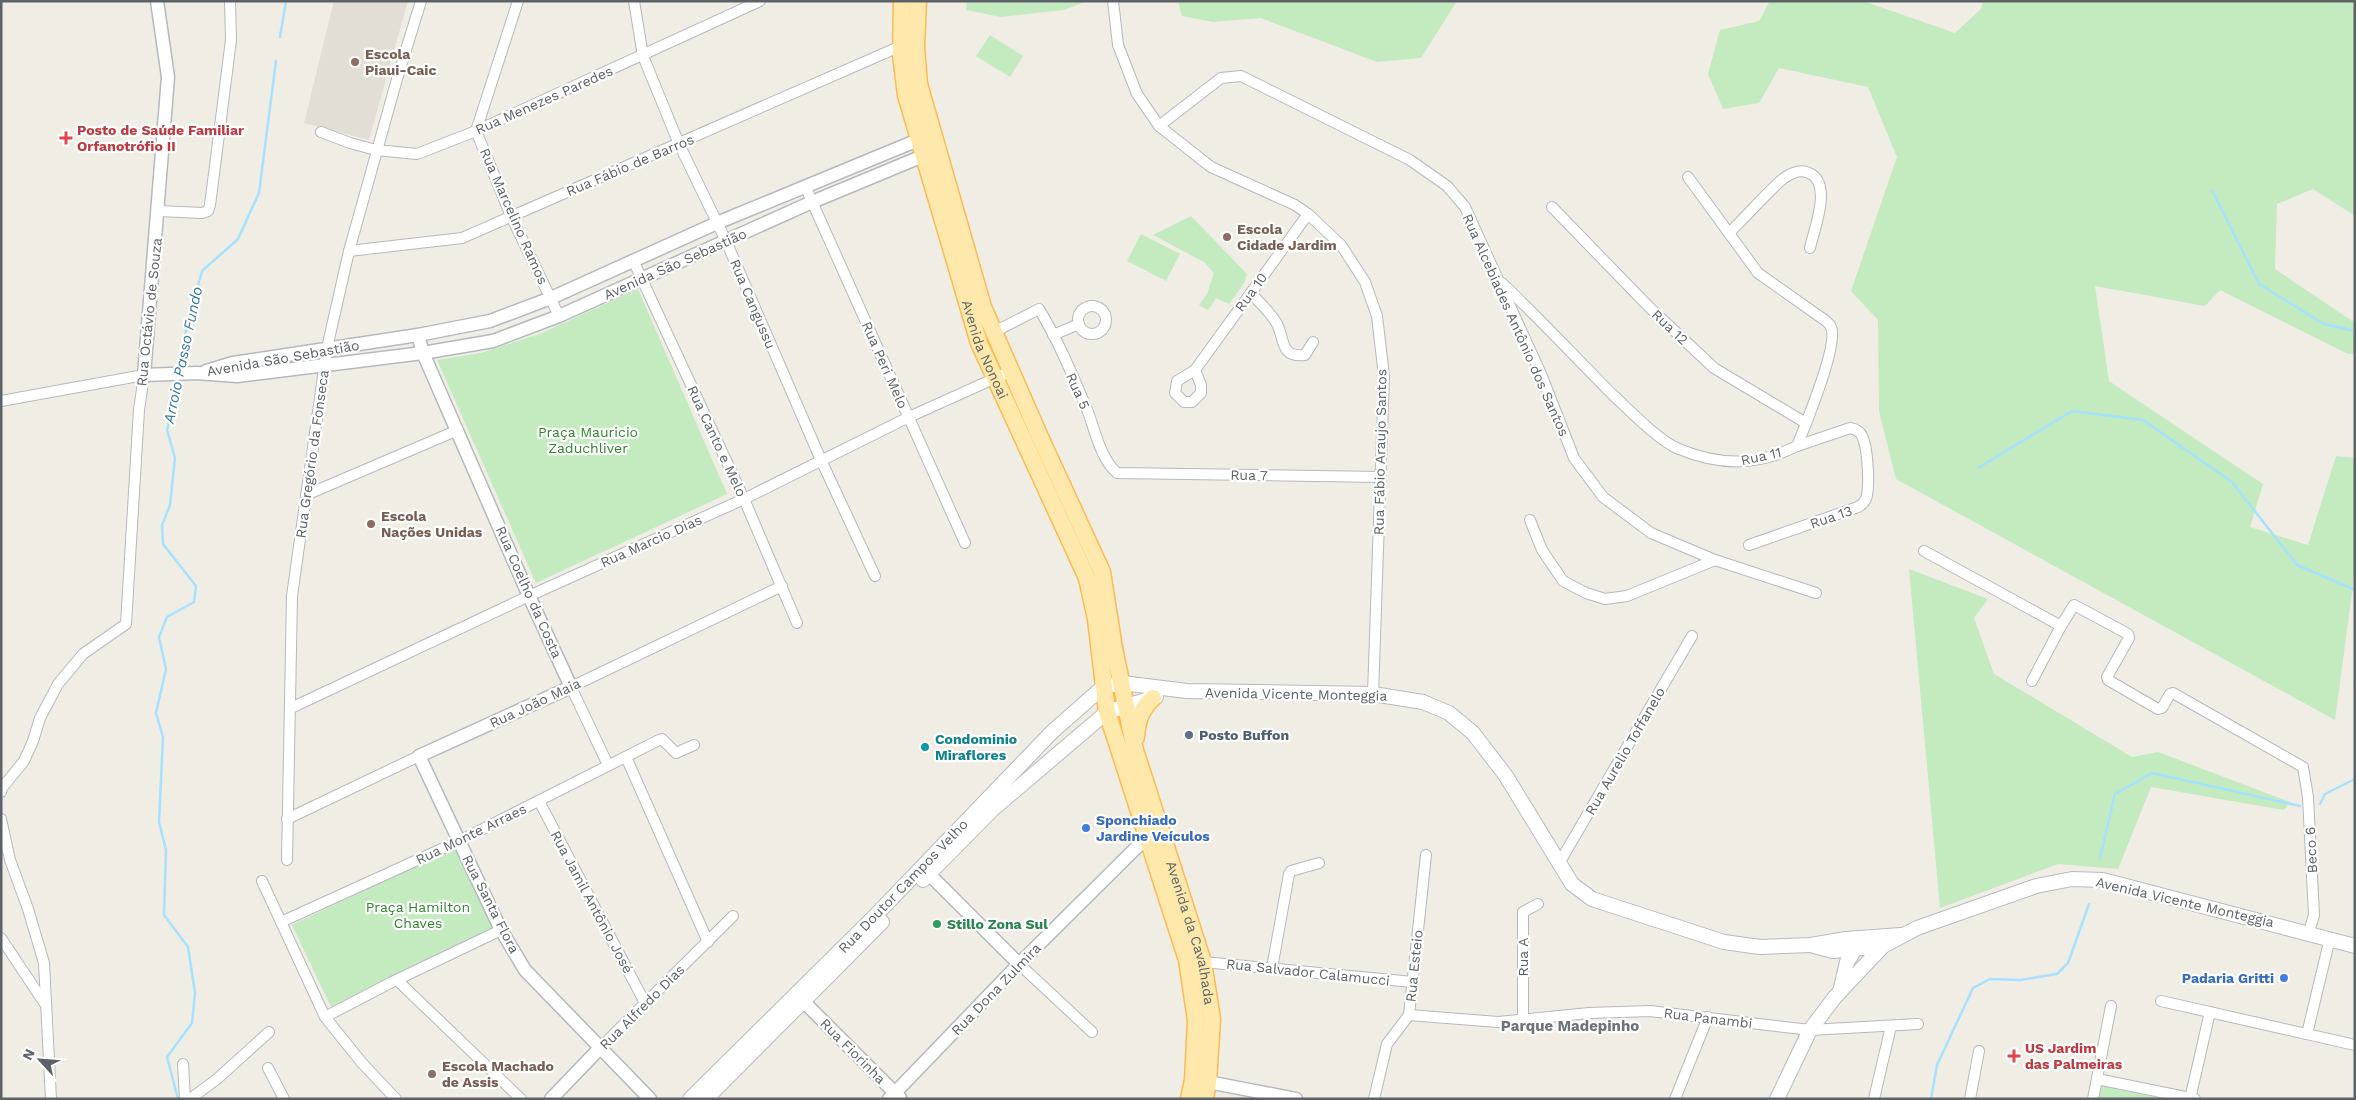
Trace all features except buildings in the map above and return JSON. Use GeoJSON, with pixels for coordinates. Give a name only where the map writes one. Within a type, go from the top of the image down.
{"type":"FeatureCollection","features":[{"type":"Feature","properties":{"kind":"main road","name":"Avenida Nonoai"},"geometry":{"type":"LineString","coordinates":[[902,1],[901,46],[906,95],[918,140],[980,343],[1087,578],[1096,619],[1104,687]]}},
{"type":"Feature","properties":{"kind":"main road","name":"Avenida Nonoai"},"geometry":{"type":"LineString","coordinates":[[918,1],[916,47],[919,84],[946,184],[983,307],[1102,572],[1122,682]]}},
{"type":"Feature","properties":{"kind":"main road"},"geometry":{"type":"LineString","coordinates":[[918,140],[925,142],[939,180],[946,184]]}},
{"type":"Feature","properties":{"kind":"main road","name":"Rua Doutor Campos Velho"},"geometry":{"type":"LineString","coordinates":[[690,1099],[865,926],[1052,732],[1104,687],[1122,682]]}},
{"type":"Feature","properties":{"kind":"main road","name":"Avenida Vicente Monteggia"},"geometry":{"type":"LineString","coordinates":[[1122,682],[1187,691],[1373,694],[1423,702],[1449,713],[1473,733],[1506,776],[1558,865],[1572,884],[1592,899],[1724,942],[1760,947],[1882,941],[2036,886],[2072,878],[2103,880],[2309,932],[2355,946]]}},
{"type":"Feature","properties":{"kind":"main road","name":"Avenida da Cavalhada"},"geometry":{"type":"LineString","coordinates":[[1122,682],[1135,750],[1203,962],[1212,1020],[1205,1099]]}},
{"type":"Feature","properties":{"kind":"main road","name":"Avenida da Cavalhada"},"geometry":{"type":"LineString","coordinates":[[1104,687],[1107,712],[1146,838],[1187,960],[1196,1020],[1193,1080],[1189,1099]]}},
{"type":"Feature","properties":{"kind":"main road","name":"Avenida Vicente Monteggia"},"geometry":{"type":"LineString","coordinates":[[1107,712],[1125,705],[1187,691]]}},
{"type":"Feature","properties":{"kind":"main road"},"geometry":{"type":"LineString","coordinates":[[1135,750],[1139,718],[1147,703],[1153,698]]}},
{"type":"Feature","properties":{"kind":"main road","name":"Rua Doutor Campos Velho"},"geometry":{"type":"LineString","coordinates":[[706,1099],[992,810],[1107,712]]}},
{"type":"Feature","properties":{"kind":"main road"},"geometry":{"type":"LineString","coordinates":[[1052,732],[1064,747]]}},
{"type":"Feature","properties":{"kind":"main road"},"geometry":{"type":"LineString","coordinates":[[1777,1099],[1810,1030],[1841,986],[1858,974],[1882,941],[1874,940],[1858,944],[1847,962],[1841,986]]}},
{"type":"Feature","properties":{"kind":"main road"},"geometry":{"type":"LineString","coordinates":[[1821,945],[1848,946],[1860,953],[1858,974]]}},
{"type":"Feature","properties":{"kind":"main road"},"geometry":{"type":"LineString","coordinates":[[1821,945],[1836,962],[1841,986]]}},
{"type":"Feature","properties":{"kind":"street","name":"Rua Octávio de Souza"},"geometry":{"type":"LineString","coordinates":[[1,792],[2,788],[24,761],[40,718],[58,684],[83,654],[126,624],[139,410],[159,211],[168,77],[157,1]]}},
{"type":"Feature","properties":{"kind":"street"},"geometry":{"type":"LineString","coordinates":[[159,211],[202,213],[208,211],[231,40],[230,1]]}},
{"type":"Feature","properties":{"kind":"street","name":"Rua Gregório da Fonseca"},"geometry":{"type":"LineString","coordinates":[[287,860],[292,596],[325,367],[349,251],[376,150],[421,1]]}},
{"type":"Feature","properties":{"kind":"street","name":"Rua Marcelino Ramos"},"geometry":{"type":"LineString","coordinates":[[518,1],[476,131],[511,216],[559,316]]}},
{"type":"Feature","properties":{"kind":"street","name":"Rua Cangussu"},"geometry":{"type":"LineString","coordinates":[[634,1],[643,56],[679,144],[726,241],[820,460],[875,576]]}},
{"type":"Feature","properties":{"kind":"street","name":"Rua Menezes Paredes"},"geometry":{"type":"LineString","coordinates":[[321,132],[376,150],[417,154],[476,131],[760,1]]}},
{"type":"Feature","properties":{"kind":"street","name":"Rua Fábio Araujo Santos"},"geometry":{"type":"LineString","coordinates":[[1113,1],[1118,45],[1137,94],[1159,126],[1211,167],[1295,205],[1308,214],[1342,245],[1365,282],[1378,316],[1384,376],[1373,694]]}},
{"type":"Feature","properties":{"kind":"street","name":"Rua Fábio de Barros"},"geometry":{"type":"LineString","coordinates":[[349,251],[462,238],[901,46]]}},
{"type":"Feature","properties":{"kind":"street","name":"Rua Alcebiades Antônio dos Santos"},"geometry":{"type":"LineString","coordinates":[[1159,126],[1221,78],[1241,76],[1410,160],[1447,186],[1464,207],[1498,278],[1574,458],[1603,497],[1651,533],[1714,560],[1816,593]]}},
{"type":"Feature","properties":{"kind":"street","name":"Avenida São Sebastião"},"geometry":{"type":"LineString","coordinates":[[191,374],[233,364],[418,335],[490,321],[551,298],[717,223],[918,140]]}},
{"type":"Feature","properties":{"kind":"street","name":"Avenida São Sebastião"},"geometry":{"type":"LineString","coordinates":[[191,374],[237,376],[325,367],[423,353],[493,340],[559,316],[812,202],[923,156]]}},
{"type":"Feature","properties":{"kind":"street"},"geometry":{"type":"LineString","coordinates":[[1729,233],[1785,177],[1800,170],[1810,173],[1819,181],[1822,189],[1810,248]]}},
{"type":"Feature","properties":{"kind":"street","name":"Rua 11"},"geometry":{"type":"LineString","coordinates":[[1498,278],[1637,418],[1677,449],[1712,460],[1745,463],[1783,453],[1797,446],[1827,363],[1832,336],[1831,327],[1826,321],[1758,273],[1688,177]]}},
{"type":"Feature","properties":{"kind":"street","name":"Rua Peri Melo"},"geometry":{"type":"LineString","coordinates":[[805,186],[965,543]]}},
{"type":"Feature","properties":{"kind":"street","name":"Rua 12"},"geometry":{"type":"LineString","coordinates":[[1552,208],[1648,307],[1714,368],[1806,423]]}},
{"type":"Feature","properties":{"kind":"street","name":"Rua 10"},"geometry":{"type":"LineString","coordinates":[[1195,370],[1308,214]]}},
{"type":"Feature","properties":{"kind":"street","name":"Rua Canto e Melo"},"geometry":{"type":"LineString","coordinates":[[633,260],[744,499],[797,623]]}},
{"type":"Feature","properties":{"kind":"street"},"geometry":{"type":"LineString","coordinates":[[1251,293],[1276,323],[1284,348],[1291,354],[1305,355],[1313,342]]}},
{"type":"Feature","properties":{"kind":"street","name":"Rua 5"},"geometry":{"type":"LineString","coordinates":[[994,332],[1039,310],[1053,335],[1087,409],[1098,443],[1117,473]]}},
{"type":"Feature","properties":{"kind":"street"},"geometry":{"type":"LineString","coordinates":[[1053,335],[1079,324]]}},
{"type":"Feature","properties":{"kind":"street","name":"Rua Coelho da Costa"},"geometry":{"type":"LineString","coordinates":[[418,335],[423,353],[529,596],[608,765]]}},
{"type":"Feature","properties":{"kind":"street","name":"Rua Marcio Dias"},"geometry":{"type":"LineString","coordinates":[[291,708],[529,596],[744,499],[909,417],[1011,371]]}},
{"type":"Feature","properties":{"kind":"street"},"geometry":{"type":"LineString","coordinates":[[1,401],[144,375],[191,374]]}},
{"type":"Feature","properties":{"kind":"street","name":"Rua 13"},"geometry":{"type":"LineString","coordinates":[[1749,545],[1858,507],[1863,504],[1867,497],[1867,456],[1862,436],[1857,430],[1850,428],[1797,446]]}},
{"type":"Feature","properties":{"kind":"street"},"geometry":{"type":"LineString","coordinates":[[306,495],[458,430]]}},
{"type":"Feature","properties":{"kind":"street","name":"Rua 7"},"geometry":{"type":"LineString","coordinates":[[1117,473],[1380,477]]}},
{"type":"Feature","properties":{"kind":"street"},"geometry":{"type":"LineString","coordinates":[[1530,520],[1542,550],[1563,581],[1586,593],[1605,599],[1627,596],[1714,560]]}},
{"type":"Feature","properties":{"kind":"street"},"geometry":{"type":"LineString","coordinates":[[1924,550],[2061,626],[2032,681]]}},
{"type":"Feature","properties":{"kind":"street","name":"Rua João Maia"},"geometry":{"type":"LineString","coordinates":[[287,819],[418,756],[571,687],[782,586]]}},
{"type":"Feature","properties":{"kind":"street","name":"Beco 6"},"geometry":{"type":"LineString","coordinates":[[2061,626],[2074,605],[2128,634],[2128,638],[2107,677],[2108,680],[2158,708],[2162,708],[2170,694],[2173,693],[2303,767],[2308,797],[2314,916],[2309,932]]}},
{"type":"Feature","properties":{"kind":"street","name":"Rua Aurelio Toffanelo"},"geometry":{"type":"LineString","coordinates":[[1558,865],[1692,636]]}},
{"type":"Feature","properties":{"kind":"street","name":"Rua Monte Arraes"},"geometry":{"type":"LineString","coordinates":[[281,922],[459,841],[659,740],[662,740],[676,753],[694,745]]}},
{"type":"Feature","properties":{"kind":"street","name":"Rua Santa Flora"},"geometry":{"type":"LineString","coordinates":[[418,756],[501,930],[525,970],[650,1099]]}},
{"type":"Feature","properties":{"kind":"street"},"geometry":{"type":"LineString","coordinates":[[626,757],[708,942]]}},
{"type":"Feature","properties":{"kind":"street","name":"Rua Jamil Antônio José"},"geometry":{"type":"LineString","coordinates":[[539,801],[645,1003]]}},
{"type":"Feature","properties":{"kind":"street"},"geometry":{"type":"LineString","coordinates":[[1,819],[10,860],[28,909],[44,963],[51,1099]]}},
{"type":"Feature","properties":{"kind":"street","name":"Rua Dona Zulmira"},"geometry":{"type":"LineString","coordinates":[[895,1097],[1019,964],[1146,838]]}},
{"type":"Feature","properties":{"kind":"street","name":"Rua Esteio"},"geometry":{"type":"LineString","coordinates":[[1374,1099],[1387,1044],[1409,1015],[1426,855]]}},
{"type":"Feature","properties":{"kind":"street"},"geometry":{"type":"LineString","coordinates":[[1272,968],[1289,874],[1319,863]]}},
{"type":"Feature","properties":{"kind":"street"},"geometry":{"type":"LineString","coordinates":[[929,874],[1019,964],[1092,1032]]}},
{"type":"Feature","properties":{"kind":"street"},"geometry":{"type":"LineString","coordinates":[[262,881],[325,1017],[362,1063],[396,1099]]}},
{"type":"Feature","properties":{"kind":"street","name":"Rua A"},"geometry":{"type":"LineString","coordinates":[[1523,1020],[1523,912],[1538,904]]}},
{"type":"Feature","properties":{"kind":"street","name":"Rua Alfredo Dias"},"geometry":{"type":"LineString","coordinates":[[551,1099],[733,916]]}},
{"type":"Feature","properties":{"kind":"street"},"geometry":{"type":"LineString","coordinates":[[325,1017],[501,930]]}},
{"type":"Feature","properties":{"kind":"street"},"geometry":{"type":"LineString","coordinates":[[1,938],[18,960],[47,1006]]}},
{"type":"Feature","properties":{"kind":"street"},"geometry":{"type":"LineString","coordinates":[[2307,1034],[2330,938]]}},
{"type":"Feature","properties":{"kind":"street","name":"Rua Salvador Calamucci"},"geometry":{"type":"LineString","coordinates":[[1203,962],[1413,982]]}},
{"type":"Feature","properties":{"kind":"street"},"geometry":{"type":"LineString","coordinates":[[397,980],[521,1099]]}},
{"type":"Feature","properties":{"kind":"street"},"geometry":{"type":"LineString","coordinates":[[2161,1001],[2355,1045]]}},
{"type":"Feature","properties":{"kind":"street","name":"Rua Fiorinha"},"geometry":{"type":"LineString","coordinates":[[804,1002],[895,1097]]}},
{"type":"Feature","properties":{"kind":"street"},"geometry":{"type":"LineString","coordinates":[[2093,1099],[2111,1006]]}},
{"type":"Feature","properties":{"kind":"street","name":"Rua Panambi"},"geometry":{"type":"LineString","coordinates":[[1409,1015],[1498,1022],[1589,1013],[1650,1011],[1810,1030],[1918,1024]]}},
{"type":"Feature","properties":{"kind":"street"},"geometry":{"type":"LineString","coordinates":[[2097,1079],[2192,1098],[2210,1012]]}},
{"type":"Feature","properties":{"kind":"street"},"geometry":{"type":"LineString","coordinates":[[1675,1099],[1708,1018]]}},
{"type":"Feature","properties":{"kind":"street"},"geometry":{"type":"LineString","coordinates":[[1874,1099],[1891,1026]]}},
{"type":"Feature","properties":{"kind":"street"},"geometry":{"type":"LineString","coordinates":[[190,1099],[217,1079],[269,1032]]}},
{"type":"Feature","properties":{"kind":"street"},"geometry":{"type":"LineString","coordinates":[[1970,1099],[1979,1051]]}},
{"type":"Feature","properties":{"kind":"street"},"geometry":{"type":"LineString","coordinates":[[183,1064],[185,1099]]}},
{"type":"Feature","properties":{"kind":"street"},"geometry":{"type":"LineString","coordinates":[[268,1068],[284,1099]]}},
{"type":"Feature","properties":{"kind":"street"},"geometry":{"type":"LineString","coordinates":[[1208,1082],[1296,1099]]}},
{"type":"Feature","properties":{"kind":"shaded area","name":"Escola Piaui-Caic"},"geometry":{"type":"Polygon","coordinates":[[[334,1],[408,1],[369,140],[304,123],[334,1]]]}},
{"type":"Feature","properties":{"kind":"green space"},"geometry":{"type":"Polygon","coordinates":[[[967,1],[1087,1],[1064,10],[1001,17],[966,10],[967,1]]]}},
{"type":"Feature","properties":{"kind":"green space"},"geometry":{"type":"Polygon","coordinates":[[[1178,1],[1457,1],[1421,58],[1377,62],[1261,18],[1213,22],[1182,16],[1178,1]]]}},
{"type":"Feature","properties":{"kind":"green space"},"geometry":{"type":"Polygon","coordinates":[[[1770,1],[1863,1],[1955,33],[1981,9],[1983,1],[2355,1],[2355,216],[2313,189],[2277,204],[2275,269],[2355,323],[2355,354],[2348,354],[2220,290],[2205,306],[2095,286],[2109,381],[2263,484],[2250,527],[2308,545],[2336,456],[2355,458],[2355,570],[2335,720],[1896,479],[1879,411],[1878,320],[1851,291],[1897,157],[1868,87],[1779,68],[1759,103],[1723,109],[1708,74],[1720,30],[1759,21],[1770,1]]]}},
{"type":"Feature","properties":{"kind":"green space"},"geometry":{"type":"Polygon","coordinates":[[[990,35],[1023,56],[1010,77],[976,56],[990,35]]]}},
{"type":"Feature","properties":{"kind":"green space"},"geometry":{"type":"Polygon","coordinates":[[[1191,216],[1247,274],[1245,282],[1229,304],[1216,298],[1208,310],[1199,305],[1207,294],[1214,273],[1204,262],[1153,235],[1191,216]]]}},
{"type":"Feature","properties":{"kind":"green space"},"geometry":{"type":"Polygon","coordinates":[[[1141,234],[1180,254],[1166,281],[1127,261],[1141,234]]]}},
{"type":"Feature","properties":{"kind":"green space","name":"Praça Mauricio Zaduchliver"},"geometry":{"type":"Polygon","coordinates":[[[638,289],[727,494],[536,583],[437,360],[481,353],[542,333],[638,289]]]}},
{"type":"Feature","properties":{"kind":"green space"},"geometry":{"type":"Polygon","coordinates":[[[1909,569],[1988,599],[1974,618],[1994,674],[2132,757],[2158,752],[2290,802],[2284,810],[2151,787],[2118,869],[2058,864],[1940,908],[1909,569]]]}},
{"type":"Feature","properties":{"kind":"green space","name":"Praça Hamilton Chaves"},"geometry":{"type":"Polygon","coordinates":[[[456,846],[495,927],[331,1007],[292,925],[456,846]]]}},
{"type":"Feature","properties":{"kind":"green space"},"geometry":{"type":"Polygon","coordinates":[[[2099,1085],[2163,1099],[2096,1099],[2099,1085]]]}},
{"type":"Feature","properties":{"kind":"waterway","name":"Arroio Passo Fundo"},"geometry":{"type":"LineString","coordinates":[[280,37],[286,1]]}},
{"type":"Feature","properties":{"kind":"waterway","name":"Arroio Passo Fundo"},"geometry":{"type":"LineString","coordinates":[[181,370],[186,330],[202,271],[238,239],[259,193],[276,61]]}},
{"type":"Feature","properties":{"kind":"waterway"},"geometry":{"type":"LineString","coordinates":[[2212,190],[2259,284],[2324,324],[2355,331]]}},
{"type":"Feature","properties":{"kind":"waterway","name":"Arroio Passo Fundo"},"geometry":{"type":"LineString","coordinates":[[178,1099],[167,1057],[192,1023],[195,993],[188,947],[164,915],[166,850],[159,822],[163,737],[156,713],[166,669],[159,637],[167,617],[194,602],[196,586],[163,544],[162,525],[170,505],[175,458],[167,430],[179,377]]}},
{"type":"Feature","properties":{"kind":"waterway"},"geometry":{"type":"LineString","coordinates":[[1978,468],[2072,411],[2143,420],[2232,482],[2297,565],[2355,590]]}},
{"type":"Feature","properties":{"kind":"waterway"},"geometry":{"type":"LineString","coordinates":[[2355,680],[2355,686]]}},
{"type":"Feature","properties":{"kind":"waterway"},"geometry":{"type":"LineString","coordinates":[[2100,858],[2115,794],[2152,773],[2300,806]]}},
{"type":"Feature","properties":{"kind":"waterway"},"geometry":{"type":"LineString","coordinates":[[2320,804],[2325,794],[2355,779]]}},
{"type":"Feature","properties":{"kind":"waterway"},"geometry":{"type":"LineString","coordinates":[[1931,1099],[1937,1065],[1973,988],[1990,979],[2020,980],[2057,974],[2068,963],[2089,904]]}},
{"type":"Feature","properties":{"kind":"place","name":"Escola Piaui-Caic"},"geometry":{"type":"Point","coordinates":[355,62]}},
{"type":"Feature","properties":{"kind":"place","name":"Posto de Saúde Familiar Orfanotrófio II"},"geometry":{"type":"Point","coordinates":[66,138]}},
{"type":"Feature","properties":{"kind":"place","name":"Escola Cidade Jardim"},"geometry":{"type":"Point","coordinates":[1227,237]}},
{"type":"Feature","properties":{"kind":"place","name":"Escola Nações Unidas"},"geometry":{"type":"Point","coordinates":[371,524]}},
{"type":"Feature","properties":{"kind":"place","name":"Posto Buffon"},"geometry":{"type":"Point","coordinates":[1189,735]}},
{"type":"Feature","properties":{"kind":"place","name":"Condominio Miraflores"},"geometry":{"type":"Point","coordinates":[925,747]}},
{"type":"Feature","properties":{"kind":"place","name":"Sponchiado Jardine Veículos"},"geometry":{"type":"Point","coordinates":[1086,828]}},
{"type":"Feature","properties":{"kind":"place","name":"Stillo Zona Sul"},"geometry":{"type":"Point","coordinates":[937,924]}},
{"type":"Feature","properties":{"kind":"place","name":"Padaria Gritti"},"geometry":{"type":"Point","coordinates":[2284,978]}},
{"type":"Feature","properties":{"kind":"place","name":"US Jardim das Palmeiras"},"geometry":{"type":"Point","coordinates":[2014,1056]}},
{"type":"Feature","properties":{"kind":"place","name":"Escola Machado de Assis"},"geometry":{"type":"Point","coordinates":[432,1074]}},
{"type":"Feature","properties":{"kind":"district","name":"Parque Madepinho"},"geometry":{"type":"Point","coordinates":[1570,1026]}}]}
